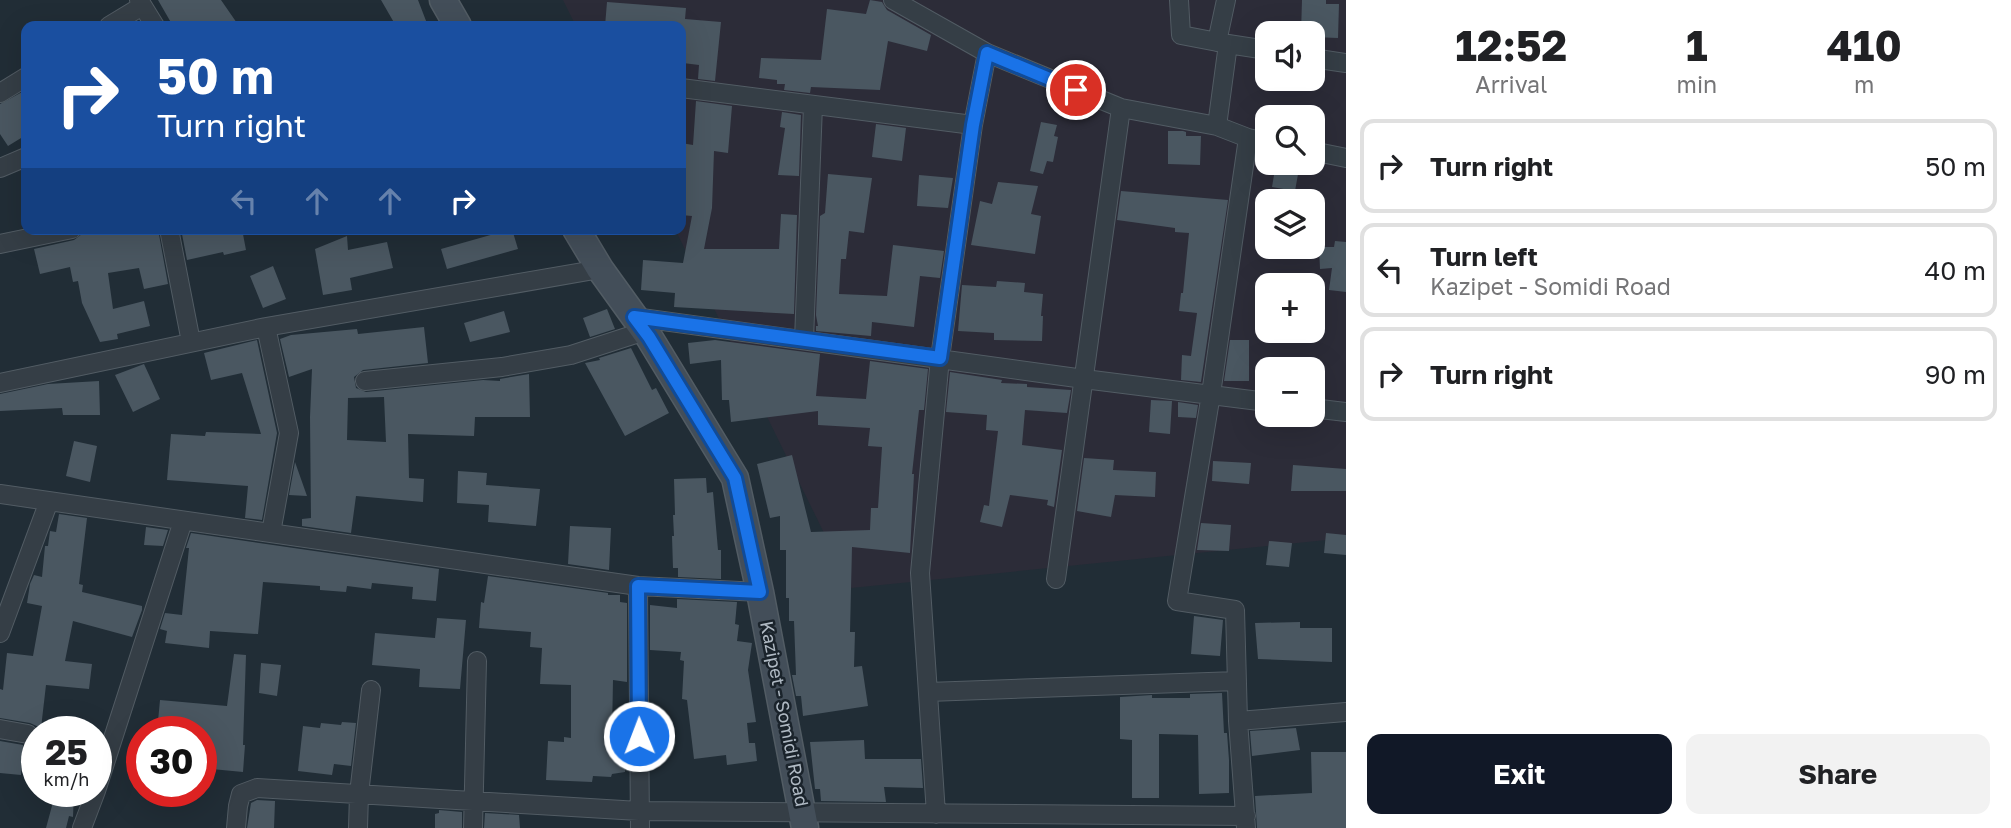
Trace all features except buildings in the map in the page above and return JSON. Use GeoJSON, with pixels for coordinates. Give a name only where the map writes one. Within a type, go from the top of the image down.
{"type":"FeatureCollection","features":[{"type":"Feature","properties":{"kind":"street"},"geometry":{"type":"LineString","coordinates":[[443,0],[455,21]]}},
{"type":"Feature","properties":{"kind":"street"},"geometry":{"type":"LineString","coordinates":[[893,0],[987,53],[1121,108],[1217,126],[1255,139]]}},
{"type":"Feature","properties":{"kind":"street"},"geometry":{"type":"LineString","coordinates":[[1179,0],[1181,35],[1255,48]]}},
{"type":"Feature","properties":{"kind":"street"},"geometry":{"type":"LineString","coordinates":[[1217,126],[1226,0]]}},
{"type":"Feature","properties":{"kind":"street"},"geometry":{"type":"LineString","coordinates":[[116,21],[141,3],[152,21]]}},
{"type":"Feature","properties":{"kind":"street"},"geometry":{"type":"LineString","coordinates":[[936,814],[920,573],[940,358],[973,125],[987,53]]}},
{"type":"Feature","properties":{"kind":"street"},"geometry":{"type":"LineString","coordinates":[[1325,60],[1346,63]]}},
{"type":"Feature","properties":{"kind":"street"},"geometry":{"type":"LineString","coordinates":[[0,93],[21,80]]}},
{"type":"Feature","properties":{"kind":"street"},"geometry":{"type":"LineString","coordinates":[[686,89],[973,125]]}},
{"type":"Feature","properties":{"kind":"street"},"geometry":{"type":"LineString","coordinates":[[804,340],[813,105]]}},
{"type":"Feature","properties":{"kind":"street"},"geometry":{"type":"LineString","coordinates":[[1056,579],[1121,108]]}},
{"type":"Feature","properties":{"kind":"street"},"geometry":{"type":"LineString","coordinates":[[236,828],[237,806],[241,794],[257,788],[472,800],[640,819],[804,821],[936,814],[1246,822],[1238,721],[1236,610],[1177,601],[1211,394],[1248,138]]}},
{"type":"Feature","properties":{"kind":"street"},"geometry":{"type":"LineString","coordinates":[[1325,154],[1346,158]]}},
{"type":"Feature","properties":{"kind":"street"},"geometry":{"type":"LineString","coordinates":[[0,168],[21,159]]}},
{"type":"Feature","properties":{"kind":"street"},"geometry":{"type":"LineString","coordinates":[[0,244],[43,235]]}},
{"type":"Feature","properties":{"kind":"street"},"geometry":{"type":"LineString","coordinates":[[170,235],[191,342]]}},
{"type":"Feature","properties":{"kind":"street","name":"Kazipet - Somidi Road"},"geometry":{"type":"LineString","coordinates":[[580,235],[600,269],[640,324],[735,478],[804,821]]}},
{"type":"Feature","properties":{"kind":"street"},"geometry":{"type":"LineString","coordinates":[[0,383],[266,327],[600,269]]}},
{"type":"Feature","properties":{"kind":"street"},"geometry":{"type":"LineString","coordinates":[[365,381],[502,367],[571,355],[640,324],[804,340],[1255,400]]}},
{"type":"Feature","properties":{"kind":"street"},"geometry":{"type":"LineString","coordinates":[[266,327],[289,433],[271,533]]}},
{"type":"Feature","properties":{"kind":"street"},"geometry":{"type":"LineString","coordinates":[[1325,410],[1346,412]]}},
{"type":"Feature","properties":{"kind":"street"},"geometry":{"type":"LineString","coordinates":[[0,494],[638,586],[760,592]]}},
{"type":"Feature","properties":{"kind":"street"},"geometry":{"type":"LineString","coordinates":[[0,633],[49,501]]}},
{"type":"Feature","properties":{"kind":"street"},"geometry":{"type":"LineString","coordinates":[[112,741],[183,521]]}},
{"type":"Feature","properties":{"kind":"street"},"geometry":{"type":"LineString","coordinates":[[638,586],[640,819]]}},
{"type":"Feature","properties":{"kind":"street"},"geometry":{"type":"LineString","coordinates":[[473,828],[477,662]]}},
{"type":"Feature","properties":{"kind":"street"},"geometry":{"type":"LineString","coordinates":[[928,692],[1237,681]]}},
{"type":"Feature","properties":{"kind":"street"},"geometry":{"type":"LineString","coordinates":[[358,828],[359,794],[371,690]]}},
{"type":"Feature","properties":{"kind":"street"},"geometry":{"type":"LineString","coordinates":[[1238,721],[1346,712]]}},
{"type":"Feature","properties":{"kind":"street"},"geometry":{"type":"LineString","coordinates":[[0,729],[21,733]]}},
{"type":"Feature","properties":{"kind":"street"},"geometry":{"type":"LineString","coordinates":[[82,828],[90,807]]}},
{"type":"Feature","properties":{"kind":"shaded area"},"geometry":{"type":"Polygon","coordinates":[[[563,0],[1346,0],[1346,538],[851,588],[678,235],[686,235],[686,21],[574,21],[563,0]]]}},
{"type":"Feature","properties":{"kind":"route"},"geometry":{"type":"LineString","coordinates":[[639,736],[638,586],[760,592],[735,478],[634,317],[940,358],[973,125],[987,53],[1076,90]]}}]}
